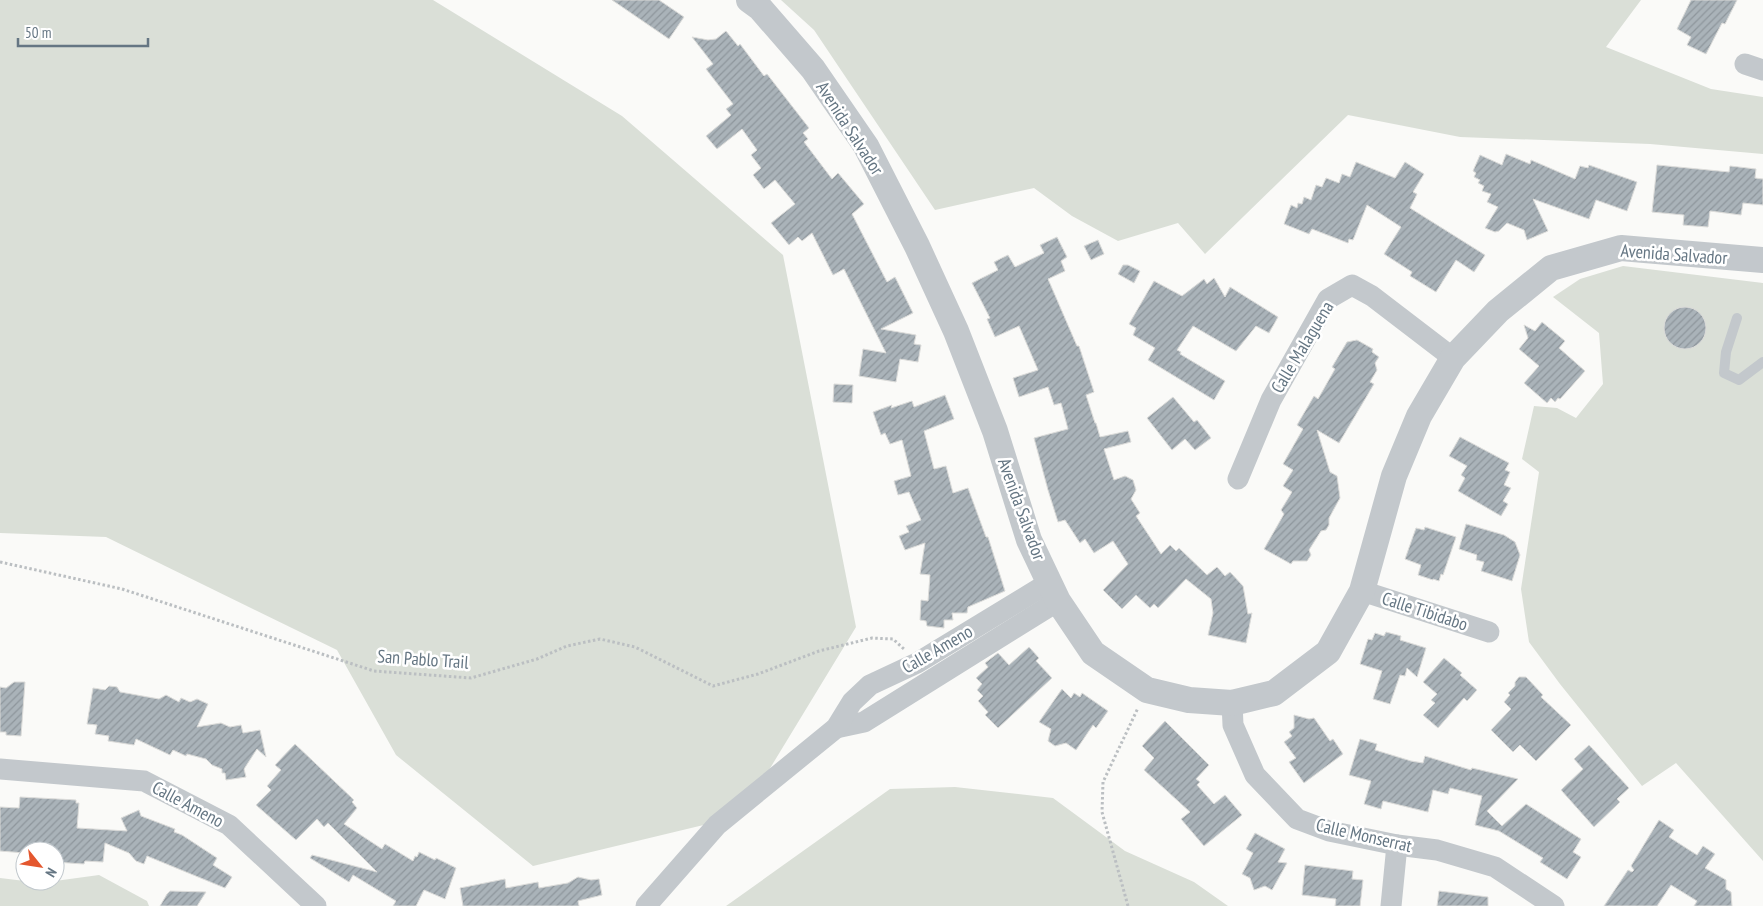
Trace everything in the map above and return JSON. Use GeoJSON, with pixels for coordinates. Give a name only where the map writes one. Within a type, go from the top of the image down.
{"type":"FeatureCollection","features":[{"type":"Feature","properties":{"kind":"street","name":"Avenida Salvador"},"geometry":{"type":"LineString","coordinates":[[749,0],[760,8],[813,69],[866,146],[917,246],[956,331],[995,431],[1029,540],[1054,592],[1092,653],[1147,690],[1189,700],[1232,703],[1274,693],[1328,652],[1362,591],[1394,476],[1419,416],[1452,358],[1498,311],[1551,268],[1621,248],[1763,260]]}},
{"type":"Feature","properties":{"kind":"street","name":"Calle Malaguena"},"geometry":{"type":"LineString","coordinates":[[1238,479],[1271,400],[1328,299],[1352,284],[1372,296],[1452,358]]}},
{"type":"Feature","properties":{"kind":"street","name":"Calle Tibidabo"},"geometry":{"type":"LineString","coordinates":[[1362,591],[1489,632]]}},
{"type":"Feature","properties":{"kind":"street","name":"Calle Ameno"},"geometry":{"type":"LineString","coordinates":[[646,906],[717,825],[836,728],[852,702],[870,685],[917,663],[1054,592]]}},
{"type":"Feature","properties":{"kind":"street","name":"Calle Ameno"},"geometry":{"type":"LineString","coordinates":[[836,728],[864,722],[1054,592]]}},
{"type":"Feature","properties":{"kind":"street","name":"Calle Monserrat"},"geometry":{"type":"LineString","coordinates":[[1232,703],[1233,725],[1255,775],[1297,819],[1329,831],[1397,845],[1437,850],[1495,867],[1554,906]]}},
{"type":"Feature","properties":{"kind":"street","name":"Calle Ameno"},"geometry":{"type":"LineString","coordinates":[[0,769],[144,781],[229,825],[316,906]]}},
{"type":"Feature","properties":{"kind":"street"},"geometry":{"type":"LineString","coordinates":[[1391,906],[1397,845]]}},
{"type":"Feature","properties":{"kind":"lane"},"geometry":{"type":"LineString","coordinates":[[1737,318],[1726,352],[1724,373],[1739,380],[1763,362]]}},
{"type":"Feature","properties":{"kind":"path","name":"San Pablo Trail"},"geometry":{"type":"LineString","coordinates":[[0,562],[122,589],[374,671],[472,678],[538,659],[566,646],[600,639],[635,647],[713,686],[758,674],[818,651],[872,638],[893,639],[917,663]]}},
{"type":"Feature","properties":{"kind":"path"},"geometry":{"type":"LineString","coordinates":[[1128,906],[1102,812],[1103,782],[1147,690]]}},
{"type":"Feature","properties":{"kind":"shaded area"},"geometry":{"type":"Polygon","coordinates":[[[0,0],[433,0],[622,116],[783,255],[856,627],[741,816],[533,866],[396,755],[337,650],[106,537],[0,533],[0,0]]]}},
{"type":"Feature","properties":{"kind":"shaded area"},"geometry":{"type":"Polygon","coordinates":[[[781,0],[1641,0],[1606,47],[1711,89],[1763,97],[1763,154],[1650,144],[1460,137],[1348,115],[1205,254],[1178,223],[1118,241],[1072,216],[1034,188],[935,210],[814,30],[781,0]]]}},
{"type":"Feature","properties":{"kind":"shaded area"},"geometry":{"type":"Polygon","coordinates":[[[1623,266],[1763,283],[1763,861],[1676,763],[1642,786],[1560,684],[1529,642],[1521,589],[1539,472],[1522,459],[1534,406],[1557,408],[1576,418],[1603,384],[1599,333],[1553,297],[1580,279],[1623,266]]]}},
{"type":"Feature","properties":{"kind":"shaded area"},"geometry":{"type":"Polygon","coordinates":[[[955,787],[1053,798],[1125,851],[1194,882],[1228,906],[726,906],[890,789],[955,787]]]}},
{"type":"Feature","properties":{"kind":"shaded area"},"geometry":{"type":"Polygon","coordinates":[[[99,875],[147,901],[149,906],[0,906],[0,878],[15,880],[15,891],[65,891],[65,880],[99,875]]]}},
{"type":"Feature","properties":{"kind":"building"},"geometry":{"type":"Polygon","coordinates":[[[612,0],[659,0],[684,17],[669,39],[612,0]]]}},
{"type":"Feature","properties":{"kind":"building"},"geometry":{"type":"Polygon","coordinates":[[[1691,0],[1737,0],[1725,24],[1722,23],[1706,54],[1687,45],[1691,37],[1677,29],[1691,0]]]}},
{"type":"Feature","properties":{"kind":"building"},"geometry":{"type":"Polygon","coordinates":[[[726,31],[738,46],[740,44],[764,76],[767,74],[809,128],[803,133],[808,139],[804,142],[832,179],[838,173],[864,204],[852,214],[887,282],[895,277],[913,313],[881,329],[916,335],[914,344],[921,345],[918,362],[900,359],[896,382],[859,376],[863,349],[886,353],[844,269],[833,275],[812,233],[802,241],[798,237],[789,245],[771,223],[795,204],[775,180],[764,189],[753,175],[761,168],[751,155],[757,150],[742,129],[717,149],[706,136],[731,115],[726,109],[733,104],[706,69],[713,64],[692,37],[708,40],[716,39],[726,31]]]}},
{"type":"Feature","properties":{"kind":"building"},"geometry":{"type":"Polygon","coordinates":[[[1506,154],[1530,164],[1531,160],[1575,179],[1580,166],[1588,168],[1589,165],[1637,182],[1627,211],[1596,200],[1589,219],[1533,199],[1548,231],[1527,240],[1524,230],[1507,223],[1499,231],[1495,232],[1485,228],[1498,207],[1487,202],[1491,194],[1482,191],[1484,186],[1478,183],[1480,180],[1474,177],[1476,173],[1473,171],[1480,155],[1502,165],[1506,154]]]}},
{"type":"Feature","properties":{"kind":"building"},"geometry":{"type":"Polygon","coordinates":[[[1356,162],[1395,178],[1405,162],[1424,174],[1413,192],[1417,194],[1410,208],[1485,255],[1474,272],[1456,260],[1436,292],[1410,276],[1412,272],[1384,254],[1401,227],[1367,205],[1353,240],[1349,239],[1348,243],[1312,229],[1309,234],[1284,224],[1291,205],[1297,208],[1298,203],[1302,204],[1304,197],[1311,200],[1316,185],[1322,187],[1326,178],[1339,183],[1342,174],[1350,177],[1356,162]]]}},
{"type":"Feature","properties":{"kind":"building"},"geometry":{"type":"Polygon","coordinates":[[[1657,165],[1729,172],[1730,166],[1756,169],[1755,178],[1763,179],[1763,205],[1743,203],[1741,215],[1710,211],[1708,227],[1683,225],[1684,215],[1652,212],[1657,165]]]}},
{"type":"Feature","properties":{"kind":"building"},"geometry":{"type":"Polygon","coordinates":[[[1057,237],[1067,257],[1061,261],[1065,271],[1048,279],[1077,346],[1079,346],[1094,392],[1086,395],[1100,437],[1128,431],[1131,442],[1104,449],[1114,480],[1125,476],[1133,480],[1136,490],[1131,499],[1140,513],[1136,516],[1161,554],[1170,545],[1176,551],[1179,548],[1207,575],[1217,567],[1225,576],[1230,572],[1243,586],[1248,614],[1252,613],[1246,643],[1208,635],[1213,613],[1211,599],[1186,579],[1158,608],[1154,604],[1150,608],[1136,595],[1122,609],[1103,590],[1128,564],[1113,541],[1094,553],[1085,539],[1080,543],[1065,520],[1058,522],[1034,438],[1068,429],[1061,403],[1054,405],[1048,387],[1019,397],[1013,378],[1038,370],[1019,326],[995,337],[987,319],[990,318],[972,283],[998,270],[994,262],[1008,255],[1015,267],[1044,253],[1040,245],[1057,237]]]}},
{"type":"Feature","properties":{"kind":"building"},"geometry":{"type":"Polygon","coordinates":[[[1098,240],[1104,254],[1091,260],[1084,246],[1098,240]]]}},
{"type":"Feature","properties":{"kind":"building"},"geometry":{"type":"Polygon","coordinates":[[[1123,265],[1128,265],[1140,271],[1134,283],[1118,274],[1123,265]]]}},
{"type":"Feature","properties":{"kind":"building"},"geometry":{"type":"Polygon","coordinates":[[[1214,278],[1225,297],[1230,287],[1278,317],[1269,333],[1256,326],[1236,351],[1193,326],[1177,350],[1181,352],[1180,354],[1225,381],[1214,400],[1148,360],[1155,348],[1133,335],[1136,328],[1129,324],[1154,281],[1182,296],[1204,279],[1207,284],[1214,278]]]}},
{"type":"Feature","properties":{"kind":"building"},"geometry":{"type":"Polygon","coordinates":[[[1689,307],[1697,310],[1703,316],[1706,328],[1703,340],[1697,346],[1681,349],[1673,346],[1667,340],[1664,324],[1667,316],[1673,310],[1689,307]]]}},
{"type":"Feature","properties":{"kind":"building"},"geometry":{"type":"Polygon","coordinates":[[[1542,322],[1565,341],[1559,348],[1585,371],[1560,399],[1558,398],[1555,402],[1551,398],[1547,403],[1524,383],[1539,366],[1519,349],[1528,338],[1524,325],[1535,331],[1542,322]]]}},
{"type":"Feature","properties":{"kind":"building"},"geometry":{"type":"Polygon","coordinates":[[[1357,340],[1373,349],[1372,352],[1379,357],[1375,363],[1377,370],[1370,382],[1374,384],[1339,443],[1317,430],[1330,472],[1337,476],[1340,498],[1329,518],[1329,525],[1326,530],[1321,531],[1309,550],[1311,555],[1307,561],[1293,561],[1291,564],[1264,549],[1284,514],[1281,510],[1292,492],[1283,486],[1293,470],[1283,464],[1303,429],[1297,425],[1314,396],[1318,399],[1335,369],[1332,367],[1347,342],[1357,340]]]}},
{"type":"Feature","properties":{"kind":"building"},"geometry":{"type":"Polygon","coordinates":[[[834,384],[853,385],[852,403],[833,402],[834,384]]]}},
{"type":"Feature","properties":{"kind":"building"},"geometry":{"type":"Polygon","coordinates":[[[945,395],[954,419],[924,431],[934,469],[946,466],[953,493],[968,488],[986,537],[988,537],[1005,591],[968,607],[967,613],[952,613],[953,620],[944,620],[944,628],[927,626],[926,621],[920,620],[921,600],[928,601],[930,575],[920,574],[925,543],[905,550],[899,536],[909,532],[906,526],[921,520],[909,492],[898,495],[894,481],[911,476],[902,440],[890,444],[885,433],[881,435],[873,412],[892,405],[891,408],[912,401],[914,407],[945,395]]]}},
{"type":"Feature","properties":{"kind":"building"},"geometry":{"type":"Polygon","coordinates":[[[1173,397],[1194,422],[1197,420],[1211,438],[1195,450],[1185,439],[1172,450],[1147,418],[1173,397]]]}},
{"type":"Feature","properties":{"kind":"building"},"geometry":{"type":"Polygon","coordinates":[[[1460,437],[1509,463],[1505,470],[1510,472],[1504,485],[1511,488],[1503,501],[1508,504],[1501,516],[1458,491],[1465,478],[1461,475],[1467,466],[1449,456],[1460,437]]]}},
{"type":"Feature","properties":{"kind":"building"},"geometry":{"type":"Polygon","coordinates":[[[1466,524],[1504,535],[1515,542],[1520,555],[1512,581],[1481,571],[1484,562],[1476,560],[1477,555],[1459,549],[1466,524]]]}},
{"type":"Feature","properties":{"kind":"building"},"geometry":{"type":"Polygon","coordinates":[[[1425,527],[1456,537],[1443,575],[1441,574],[1439,581],[1418,575],[1421,565],[1405,559],[1416,528],[1424,530],[1425,527]]]}},
{"type":"Feature","properties":{"kind":"building"},"geometry":{"type":"Polygon","coordinates":[[[1386,632],[1401,636],[1400,640],[1426,648],[1417,677],[1407,668],[1405,676],[1400,675],[1390,704],[1373,699],[1382,671],[1360,664],[1368,639],[1372,640],[1375,633],[1384,636],[1386,632]]]}},
{"type":"Feature","properties":{"kind":"building"},"geometry":{"type":"Polygon","coordinates":[[[1029,647],[1039,658],[1036,661],[1052,678],[998,728],[985,715],[988,712],[978,701],[983,696],[977,690],[982,684],[976,678],[988,667],[985,663],[998,653],[1009,665],[1029,647]]]}},
{"type":"Feature","properties":{"kind":"building"},"geometry":{"type":"Polygon","coordinates":[[[1444,658],[1462,673],[1460,675],[1477,690],[1467,701],[1464,698],[1438,728],[1423,715],[1435,703],[1431,700],[1437,694],[1423,682],[1444,658]]]}},
{"type":"Feature","properties":{"kind":"building"},"geometry":{"type":"Polygon","coordinates":[[[1519,677],[1526,677],[1543,695],[1541,697],[1571,725],[1536,761],[1520,745],[1513,752],[1491,730],[1511,709],[1504,702],[1510,695],[1508,693],[1515,686],[1515,682],[1519,677]]]}},
{"type":"Feature","properties":{"kind":"building"},"geometry":{"type":"Polygon","coordinates":[[[14,682],[25,682],[21,736],[6,735],[6,732],[0,732],[0,687],[6,688],[14,682]]]}},
{"type":"Feature","properties":{"kind":"building"},"geometry":{"type":"Polygon","coordinates":[[[109,686],[117,687],[120,692],[159,699],[166,695],[179,702],[181,698],[190,702],[197,699],[208,704],[197,727],[221,723],[230,727],[241,725],[243,733],[260,730],[266,757],[257,749],[244,769],[246,777],[226,780],[222,769],[212,765],[206,759],[187,754],[186,756],[173,750],[170,755],[136,739],[134,745],[108,741],[109,736],[95,734],[97,725],[87,724],[93,688],[105,690],[109,686]]]}},
{"type":"Feature","properties":{"kind":"building"},"geometry":{"type":"Polygon","coordinates":[[[1062,689],[1071,698],[1074,693],[1080,697],[1082,693],[1108,711],[1096,728],[1093,725],[1076,750],[1066,743],[1055,746],[1048,741],[1051,729],[1039,722],[1062,689]]]}},
{"type":"Feature","properties":{"kind":"building"},"geometry":{"type":"Polygon","coordinates":[[[1294,715],[1309,719],[1314,718],[1330,741],[1333,739],[1343,754],[1304,783],[1289,762],[1296,758],[1284,742],[1292,736],[1289,732],[1294,728],[1294,715]]]}},
{"type":"Feature","properties":{"kind":"building"},"geometry":{"type":"Polygon","coordinates":[[[1165,721],[1209,765],[1196,779],[1200,782],[1197,785],[1214,804],[1225,795],[1242,815],[1204,846],[1181,819],[1190,812],[1144,770],[1154,758],[1142,746],[1165,721]]]}},
{"type":"Feature","properties":{"kind":"building"},"geometry":{"type":"Polygon","coordinates":[[[1360,739],[1377,744],[1375,750],[1411,761],[1423,763],[1425,756],[1471,770],[1472,768],[1518,779],[1487,811],[1502,826],[1526,804],[1581,839],[1573,852],[1581,857],[1567,879],[1540,862],[1543,858],[1499,831],[1475,825],[1482,796],[1450,788],[1448,794],[1433,790],[1428,812],[1383,801],[1381,809],[1364,804],[1371,781],[1349,775],[1360,739]]]}},
{"type":"Feature","properties":{"kind":"building"},"geometry":{"type":"Polygon","coordinates":[[[295,744],[354,800],[352,802],[357,808],[344,824],[382,849],[385,844],[413,861],[419,852],[456,868],[445,899],[424,890],[416,906],[393,906],[396,901],[353,875],[349,882],[310,858],[312,855],[377,872],[328,823],[324,827],[317,819],[296,840],[256,805],[271,790],[267,786],[281,770],[275,765],[295,744]]]}},
{"type":"Feature","properties":{"kind":"building"},"geometry":{"type":"Polygon","coordinates":[[[1589,745],[1629,788],[1617,799],[1620,802],[1594,827],[1561,790],[1583,769],[1574,759],[1589,745]]]}},
{"type":"Feature","properties":{"kind":"building"},"geometry":{"type":"Polygon","coordinates":[[[20,797],[76,800],[76,803],[79,803],[77,828],[127,831],[121,818],[139,810],[141,816],[175,829],[174,832],[182,835],[217,858],[213,865],[232,877],[225,888],[147,856],[144,864],[136,861],[129,853],[105,843],[103,862],[85,861],[84,864],[65,863],[65,841],[15,841],[15,852],[0,851],[0,807],[19,808],[20,797]]]}},
{"type":"Feature","properties":{"kind":"building"},"geometry":{"type":"Polygon","coordinates":[[[1659,820],[1674,830],[1669,837],[1697,855],[1703,846],[1715,854],[1705,868],[1726,880],[1726,889],[1731,892],[1732,906],[1694,906],[1697,901],[1671,885],[1657,906],[1604,906],[1628,870],[1632,872],[1634,870],[1631,866],[1659,820]]]}},
{"type":"Feature","properties":{"kind":"building"},"geometry":{"type":"Polygon","coordinates":[[[1255,833],[1285,849],[1278,862],[1287,863],[1272,890],[1265,886],[1254,890],[1250,878],[1242,874],[1253,853],[1246,849],[1255,833]]]}},
{"type":"Feature","properties":{"kind":"building"},"geometry":{"type":"Polygon","coordinates":[[[1305,865],[1353,871],[1352,879],[1363,880],[1360,906],[1335,906],[1336,899],[1302,895],[1305,865]]]}},
{"type":"Feature","properties":{"kind":"building"},"geometry":{"type":"Polygon","coordinates":[[[578,877],[591,880],[599,879],[602,895],[578,901],[579,906],[463,906],[460,888],[505,879],[506,888],[538,882],[539,888],[568,883],[578,877]]]}},
{"type":"Feature","properties":{"kind":"building"},"geometry":{"type":"Polygon","coordinates":[[[170,891],[206,892],[197,906],[160,906],[170,891]]]}},
{"type":"Feature","properties":{"kind":"building"},"geometry":{"type":"Polygon","coordinates":[[[1439,891],[1488,897],[1488,906],[1437,906],[1439,891]]]}}]}
